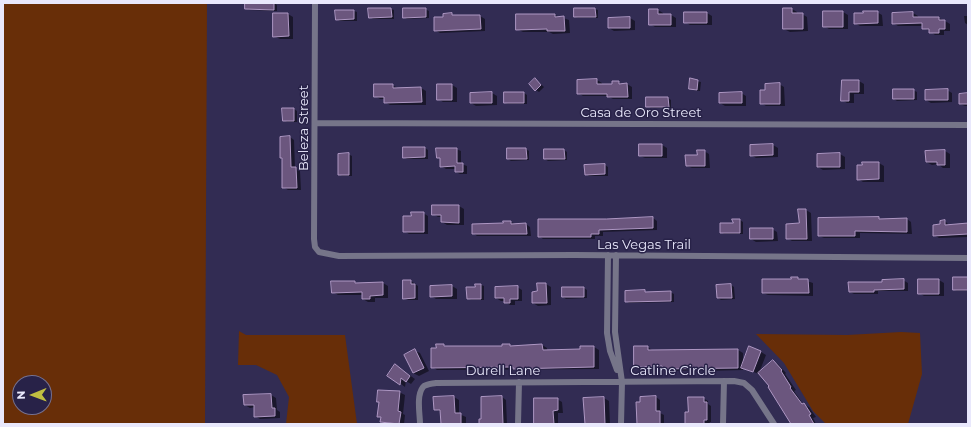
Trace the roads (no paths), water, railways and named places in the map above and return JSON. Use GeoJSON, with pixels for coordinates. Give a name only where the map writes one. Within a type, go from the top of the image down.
{"type":"FeatureCollection","features":[{"type":"Feature","properties":{"kind":"street","name":"Beleza Street"},"geometry":{"type":"LineString","coordinates":[[316,3],[314,239],[315,247],[319,252]]}},
{"type":"Feature","properties":{"kind":"street","name":"Casa de Oro Street"},"geometry":{"type":"LineString","coordinates":[[315,123],[968,125]]}},
{"type":"Feature","properties":{"kind":"street","name":"Las Vegas Trail"},"geometry":{"type":"LineString","coordinates":[[319,252],[339,256],[616,255],[968,258]]}},
{"type":"Feature","properties":{"kind":"street"},"geometry":{"type":"LineString","coordinates":[[608,255],[608,340],[610,351],[622,382]]}},
{"type":"Feature","properties":{"kind":"street"},"geometry":{"type":"LineString","coordinates":[[616,255],[615,332],[622,382],[621,424]]}},
{"type":"Feature","properties":{"kind":"street","name":"Catline Circle"},"geometry":{"type":"LineString","coordinates":[[723,424],[724,381]]}},
{"type":"Feature","properties":{"kind":"street","name":"Catline Circle"},"geometry":{"type":"LineString","coordinates":[[622,382],[734,381],[744,383],[752,390],[774,424]]}},
{"type":"Feature","properties":{"kind":"street"},"geometry":{"type":"LineString","coordinates":[[518,424],[519,382]]}},
{"type":"Feature","properties":{"kind":"street","name":"Durell Lane"},"geometry":{"type":"LineString","coordinates":[[420,424],[420,393],[427,384],[622,382]]}}]}
